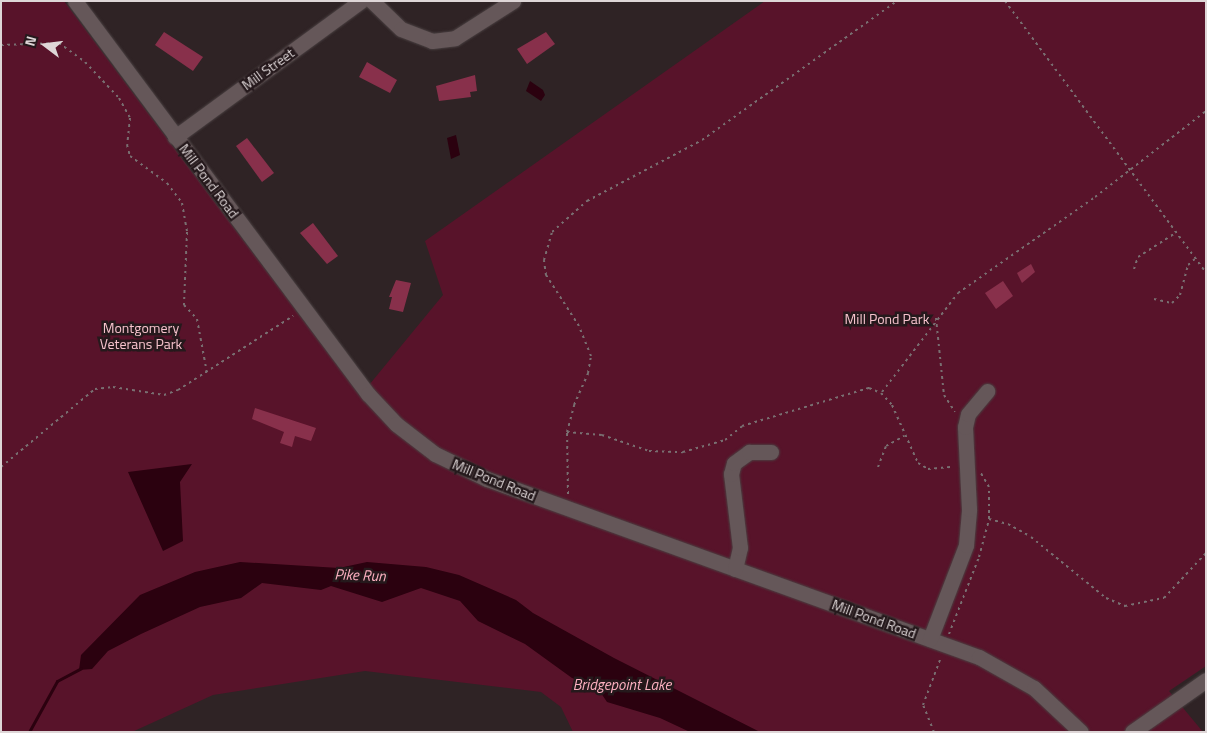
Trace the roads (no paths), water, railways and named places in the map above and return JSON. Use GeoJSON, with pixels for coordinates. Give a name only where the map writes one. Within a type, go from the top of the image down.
{"type":"FeatureCollection","features":[{"type":"Feature","properties":{"kind":"street","name":"Mill Pond Road"},"geometry":{"type":"LineString","coordinates":[[75,1],[368,394],[408,435],[435,454],[468,472],[980,657],[1019,678],[1060,709],[1081,732]]}},
{"type":"Feature","properties":{"kind":"street","name":"Mill Street"},"geometry":{"type":"LineString","coordinates":[[175,136],[361,1]]}},
{"type":"Feature","properties":{"kind":"street"},"geometry":{"type":"LineString","coordinates":[[372,1],[401,29],[432,41],[455,38],[513,1]]}},
{"type":"Feature","properties":{"kind":"street"},"geometry":{"type":"LineString","coordinates":[[930,639],[966,545],[969,509],[965,426],[968,414],[987,391]]}},
{"type":"Feature","properties":{"kind":"street"},"geometry":{"type":"LineString","coordinates":[[735,569],[740,548],[732,468],[734,463],[749,452],[771,452]]}},
{"type":"Feature","properties":{"kind":"street"},"geometry":{"type":"LineString","coordinates":[[1132,732],[1206,680]]}},
{"type":"Feature","properties":{"kind":"water"},"geometry":{"type":"Polygon","coordinates":[[[530,81],[543,90],[545,95],[541,101],[526,91],[530,81]]]}},
{"type":"Feature","properties":{"kind":"water"},"geometry":{"type":"Polygon","coordinates":[[[456,135],[460,155],[451,159],[447,138],[456,135]]]}},
{"type":"Feature","properties":{"kind":"water"},"geometry":{"type":"Polygon","coordinates":[[[192,464],[180,482],[183,541],[163,551],[128,472],[192,464]]]}},
{"type":"Feature","properties":{"kind":"water","name":"Bridgepoint Lake"},"geometry":{"type":"Polygon","coordinates":[[[240,562],[339,568],[367,562],[426,567],[459,575],[516,600],[533,613],[614,658],[760,732],[690,732],[660,718],[607,702],[597,687],[572,678],[525,644],[478,621],[460,601],[421,588],[382,602],[331,586],[321,590],[262,583],[241,598],[200,607],[141,634],[108,651],[92,669],[79,670],[81,655],[140,595],[195,572],[240,562]]]}},
{"type":"Feature","properties":{"kind":"waterway","name":"Pike Run"},"geometry":{"type":"LineString","coordinates":[[29,732],[57,681],[81,668]]}},
{"type":"Feature","properties":{"kind":"park label","name":"Mill Pond Park"},"geometry":{"type":"Point","coordinates":[887,319]}},
{"type":"Feature","properties":{"kind":"park label","name":"Montgomery Veterans Park"},"geometry":{"type":"Point","coordinates":[141,336]}}]}
